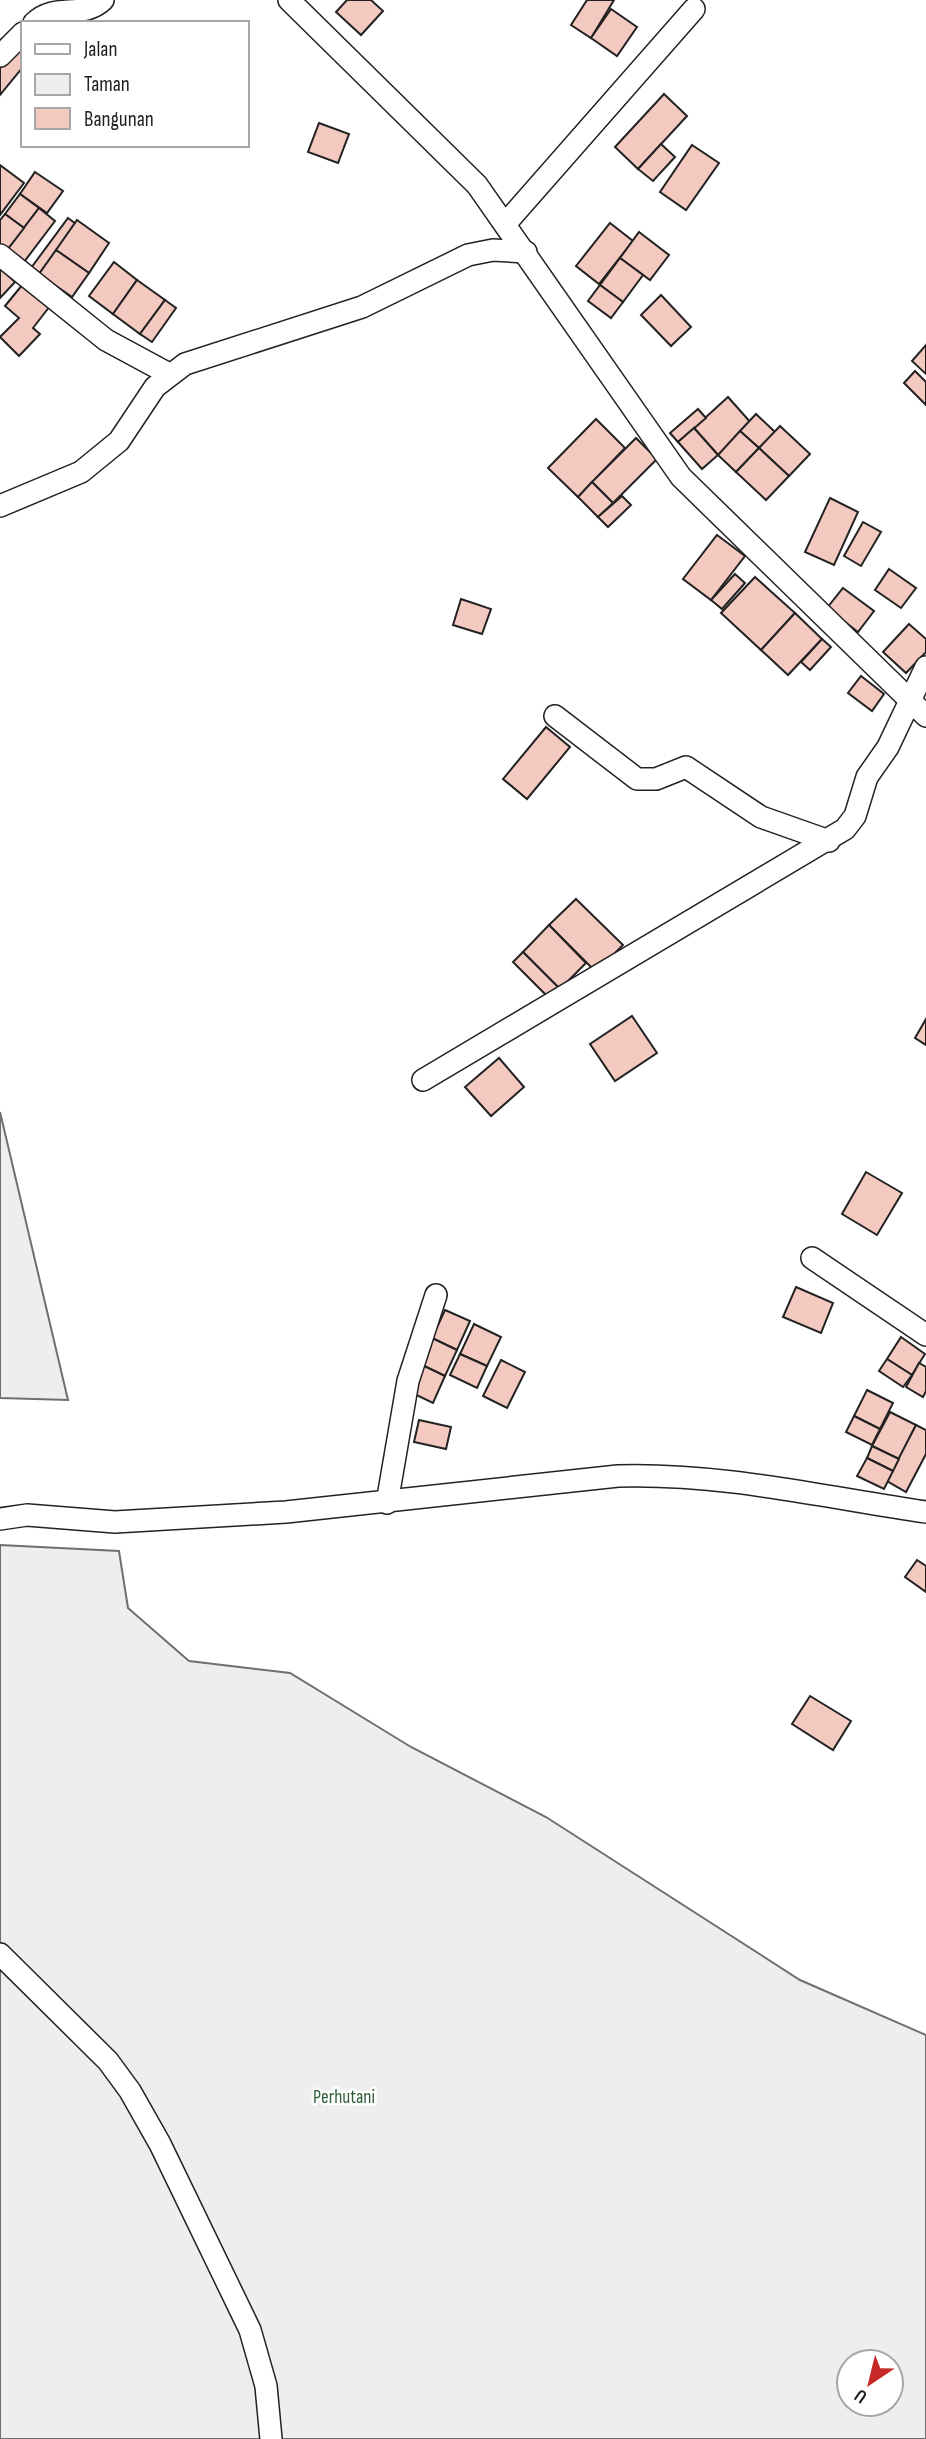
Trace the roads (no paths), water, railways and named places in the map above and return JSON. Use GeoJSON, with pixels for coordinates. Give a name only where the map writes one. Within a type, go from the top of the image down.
{"type":"FeatureCollection","features":[{"type":"Feature","properties":{"kind":"street"},"geometry":{"type":"LineString","coordinates":[[38,21],[57,10],[86,11],[103,0]]}},
{"type":"Feature","properties":{"kind":"street"},"geometry":{"type":"LineString","coordinates":[[289,0],[451,156],[506,223],[681,477],[918,708]]}},
{"type":"Feature","properties":{"kind":"street"},"geometry":{"type":"LineString","coordinates":[[310,0],[320,29]]}},
{"type":"Feature","properties":{"kind":"street"},"geometry":{"type":"LineString","coordinates":[[506,223],[694,9]]}},
{"type":"Feature","properties":{"kind":"street"},"geometry":{"type":"LineString","coordinates":[[0,56],[21,35]]}},
{"type":"Feature","properties":{"kind":"street"},"geometry":{"type":"LineString","coordinates":[[0,506],[49,487],[89,466],[119,441],[155,387],[169,374],[202,357],[362,307],[468,255],[493,250],[526,252]]}},
{"type":"Feature","properties":{"kind":"street"},"geometry":{"type":"LineString","coordinates":[[0,255],[106,340],[169,374]]}},
{"type":"Feature","properties":{"kind":"street"},"geometry":{"type":"LineString","coordinates":[[423,1080],[828,841],[852,821],[867,778],[918,708],[926,667]]}},
{"type":"Feature","properties":{"kind":"street"},"geometry":{"type":"LineString","coordinates":[[555,716],[638,779],[656,779],[682,767],[689,768],[761,817],[828,841]]}},
{"type":"Feature","properties":{"kind":"street"},"geometry":{"type":"LineString","coordinates":[[812,1258],[926,1335]]}},
{"type":"Feature","properties":{"kind":"street"},"geometry":{"type":"LineString","coordinates":[[387,1503],[408,1381],[436,1295]]}},
{"type":"Feature","properties":{"kind":"street"},"geometry":{"type":"LineString","coordinates":[[0,1519],[27,1515],[115,1522],[387,1503],[618,1476],[655,1475],[698,1478],[926,1512]]}},
{"type":"Feature","properties":{"kind":"street"},"geometry":{"type":"LineString","coordinates":[[0,1954],[108,2061],[130,2091],[160,2144],[250,2330],[263,2373],[271,2439]]}},
{"type":"Feature","properties":{"kind":"park label","name":"Perhutani"},"geometry":{"type":"Point","coordinates":[344,2097]}}]}
